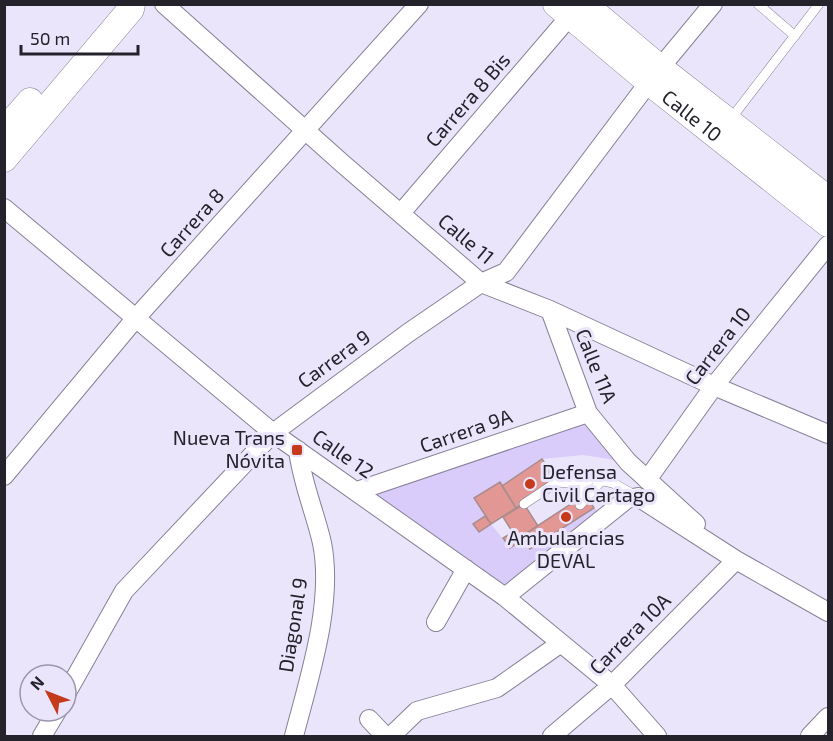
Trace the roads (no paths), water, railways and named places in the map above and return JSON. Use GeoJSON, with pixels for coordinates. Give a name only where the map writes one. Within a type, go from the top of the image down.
{"type":"FeatureCollection","features":[{"type":"Feature","properties":{"kind":"main road"},"geometry":{"type":"LineString","coordinates":[[4,131],[112,4]]}},
{"type":"Feature","properties":{"kind":"main road"},"geometry":{"type":"LineString","coordinates":[[4,159],[131,9],[132,4]]}},
{"type":"Feature","properties":{"kind":"main road","name":"Calle 10"},"geometry":{"type":"LineString","coordinates":[[570,8],[654,75],[828,224]]}},
{"type":"Feature","properties":{"kind":"main road","name":"Calle 10"},"geometry":{"type":"LineString","coordinates":[[654,75],[728,122],[828,199]]}},
{"type":"Feature","properties":{"kind":"street","name":"Calle 11"},"geometry":{"type":"LineString","coordinates":[[164,4],[481,283],[550,309],[714,386],[828,435]]}},
{"type":"Feature","properties":{"kind":"street","name":"Carrera 8"},"geometry":{"type":"LineString","coordinates":[[4,476],[135,319],[419,4]]}},
{"type":"Feature","properties":{"kind":"street","name":"Carrera 9"},"geometry":{"type":"LineString","coordinates":[[78,673],[124,591],[273,433],[408,333],[481,283],[506,272],[654,75],[713,4]]}},
{"type":"Feature","properties":{"kind":"street","name":"Carrera 8 Bis"},"geometry":{"type":"LineString","coordinates":[[401,213],[570,8]]}},
{"type":"Feature","properties":{"kind":"street","name":"Calle 12"},"geometry":{"type":"LineString","coordinates":[[4,208],[273,433],[505,597],[612,685],[657,736]]}},
{"type":"Feature","properties":{"kind":"street","name":"Carrera 10"},"geometry":{"type":"LineString","coordinates":[[647,480],[714,386],[828,245]]}},
{"type":"Feature","properties":{"kind":"street","name":"Calle 11A"},"geometry":{"type":"LineString","coordinates":[[550,309],[588,413],[628,462],[736,560]]}},
{"type":"Feature","properties":{"kind":"street","name":"Carrera 9A"},"geometry":{"type":"LineString","coordinates":[[357,491],[588,413]]}},
{"type":"Feature","properties":{"kind":"street","name":"Diagonal 9"},"geometry":{"type":"LineString","coordinates":[[294,736],[321,623],[326,585],[322,544],[302,475],[298,450]]}},
{"type":"Feature","properties":{"kind":"street","name":"Calle 11A"},"geometry":{"type":"LineString","coordinates":[[632,498],[828,612]]}},
{"type":"Feature","properties":{"kind":"street"},"geometry":{"type":"LineString","coordinates":[[505,597],[632,498]]}},
{"type":"Feature","properties":{"kind":"street","name":"Carrera 10A"},"geometry":{"type":"LineString","coordinates":[[552,736],[612,685],[736,560]]}},
{"type":"Feature","properties":{"kind":"street"},"geometry":{"type":"LineString","coordinates":[[435,622],[466,569]]}},
{"type":"Feature","properties":{"kind":"street"},"geometry":{"type":"LineString","coordinates":[[391,736],[417,711],[497,688],[561,643]]}},
{"type":"Feature","properties":{"kind":"street"},"geometry":{"type":"LineString","coordinates":[[810,736],[828,717]]}},
{"type":"Feature","properties":{"kind":"street"},"geometry":{"type":"LineString","coordinates":[[369,719],[385,736]]}},
{"type":"Feature","properties":{"kind":"street"},"geometry":{"type":"LineString","coordinates":[[42,736],[50,723]]}},
{"type":"Feature","properties":{"kind":"lane"},"geometry":{"type":"LineString","coordinates":[[758,4],[795,36]]}},
{"type":"Feature","properties":{"kind":"lane"},"geometry":{"type":"LineString","coordinates":[[728,122],[819,4]]}},
{"type":"Feature","properties":{"kind":"lane"},"geometry":{"type":"LineString","coordinates":[[591,478],[577,502],[603,479]]}},
{"type":"Feature","properties":{"kind":"lane"},"geometry":{"type":"LineString","coordinates":[[524,504],[557,482],[569,483],[591,478],[603,479],[624,488],[632,498]]}},
{"type":"Feature","properties":{"kind":"place","name":"Nueva Trans Nóvita"},"geometry":{"type":"Point","coordinates":[297,450]}},
{"type":"Feature","properties":{"kind":"place","name":"Defensa Civil Cartago"},"geometry":{"type":"Point","coordinates":[530,484]}},
{"type":"Feature","properties":{"kind":"place","name":"Ambulancias DEVAL"},"geometry":{"type":"Point","coordinates":[566,517]}}]}
